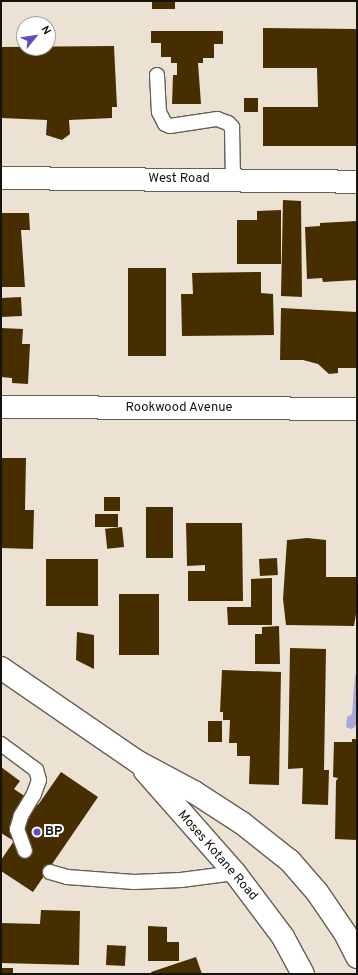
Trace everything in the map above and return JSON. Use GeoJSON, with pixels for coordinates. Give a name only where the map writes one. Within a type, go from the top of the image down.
{"type":"FeatureCollection","features":[{"type":"Feature","properties":{"kind":"main road","name":"West Road"},"geometry":{"type":"LineString","coordinates":[[1,178],[233,179],[357,182]]}},
{"type":"Feature","properties":{"kind":"main road","name":"Rookwood Avenue"},"geometry":{"type":"LineString","coordinates":[[1,407],[357,409]]}},
{"type":"Feature","properties":{"kind":"main road","name":"Moses Kotane Road"},"geometry":{"type":"LineString","coordinates":[[1,668],[138,762],[200,796],[242,823],[290,861],[317,892],[345,933],[357,958]]}},
{"type":"Feature","properties":{"kind":"main road","name":"Moses Kotane Road"},"geometry":{"type":"LineString","coordinates":[[138,762],[235,873],[283,938],[303,974]]}},
{"type":"Feature","properties":{"kind":"lane"},"geometry":{"type":"LineString","coordinates":[[157,75],[159,112],[164,124],[170,126],[217,119],[228,123],[232,128],[233,179]]}},
{"type":"Feature","properties":{"kind":"lane"},"geometry":{"type":"LineString","coordinates":[[1,744],[36,770],[39,780],[34,794],[21,816],[17,829],[25,851]]}},
{"type":"Feature","properties":{"kind":"lane"},"geometry":{"type":"LineString","coordinates":[[50,872],[57,875],[92,880],[134,882],[181,880],[235,873]]}},
{"type":"Feature","properties":{"kind":"water"},"geometry":{"type":"Polygon","coordinates":[[[355,675],[357,675],[357,723],[354,728],[351,729],[346,727],[347,717],[352,714],[355,675]]]}},
{"type":"Feature","properties":{"kind":"building"},"geometry":{"type":"Polygon","coordinates":[[[152,1],[175,1],[175,9],[152,9],[152,1]]]}},
{"type":"Feature","properties":{"kind":"building"},"geometry":{"type":"Polygon","coordinates":[[[263,28],[357,29],[357,146],[263,146],[263,107],[318,107],[317,68],[263,68],[263,28]]]}},
{"type":"Feature","properties":{"kind":"building"},"geometry":{"type":"Polygon","coordinates":[[[151,31],[223,31],[223,44],[214,44],[214,58],[203,58],[203,63],[198,63],[201,104],[172,104],[173,75],[177,75],[177,63],[171,63],[171,57],[161,57],[161,43],[151,43],[151,31]]]}},
{"type":"Feature","properties":{"kind":"building"},"geometry":{"type":"Polygon","coordinates":[[[114,46],[117,107],[112,107],[112,118],[69,120],[70,134],[62,140],[46,135],[47,120],[1,118],[1,47],[16,47],[16,56],[56,56],[56,47],[114,46]]]}},
{"type":"Feature","properties":{"kind":"building"},"geometry":{"type":"Polygon","coordinates":[[[244,98],[258,98],[258,112],[244,112],[244,98]]]}},
{"type":"Feature","properties":{"kind":"building"},"geometry":{"type":"Polygon","coordinates":[[[283,200],[301,201],[302,297],[281,296],[283,200]]]}},
{"type":"Feature","properties":{"kind":"building"},"geometry":{"type":"Polygon","coordinates":[[[281,210],[281,264],[237,264],[237,220],[257,220],[257,211],[281,210]]]}},
{"type":"Feature","properties":{"kind":"building"},"geometry":{"type":"Polygon","coordinates":[[[1,213],[29,213],[30,230],[21,230],[25,287],[1,287],[1,213]]]}},
{"type":"Feature","properties":{"kind":"building"},"geometry":{"type":"Polygon","coordinates":[[[357,221],[357,280],[323,282],[322,278],[307,279],[305,227],[320,226],[320,223],[357,221]]]}},
{"type":"Feature","properties":{"kind":"building"},"geometry":{"type":"Polygon","coordinates":[[[128,268],[166,268],[166,356],[128,356],[128,268]]]}},
{"type":"Feature","properties":{"kind":"building"},"geometry":{"type":"Polygon","coordinates":[[[261,272],[261,293],[273,294],[274,335],[182,336],[181,294],[193,294],[192,273],[261,272]]]}},
{"type":"Feature","properties":{"kind":"building"},"geometry":{"type":"Polygon","coordinates":[[[21,297],[22,316],[2,317],[1,298],[21,297]]]}},
{"type":"Feature","properties":{"kind":"building"},"geometry":{"type":"Polygon","coordinates":[[[281,308],[357,312],[357,368],[338,368],[338,373],[329,374],[318,364],[303,360],[280,360],[281,308]]]}},
{"type":"Feature","properties":{"kind":"building"},"geometry":{"type":"Polygon","coordinates":[[[1,328],[23,329],[22,344],[30,344],[28,384],[12,383],[12,378],[1,377],[1,328]]]}},
{"type":"Feature","properties":{"kind":"building"},"geometry":{"type":"Polygon","coordinates":[[[1,458],[26,458],[25,510],[34,510],[33,549],[1,548],[1,458]]]}},
{"type":"Feature","properties":{"kind":"building"},"geometry":{"type":"Polygon","coordinates":[[[104,497],[120,497],[120,511],[104,511],[104,497]]]}},
{"type":"Feature","properties":{"kind":"building"},"geometry":{"type":"Polygon","coordinates":[[[146,507],[173,507],[173,558],[146,558],[146,507]]]}},
{"type":"Feature","properties":{"kind":"building"},"geometry":{"type":"Polygon","coordinates":[[[95,514],[118,514],[118,527],[95,527],[95,514]]]}},
{"type":"Feature","properties":{"kind":"building"},"geometry":{"type":"Polygon","coordinates":[[[186,523],[242,523],[243,601],[188,601],[188,571],[205,571],[205,565],[187,566],[186,523]]]}},
{"type":"Feature","properties":{"kind":"building"},"geometry":{"type":"Polygon","coordinates":[[[122,527],[124,547],[107,549],[105,529],[122,527]]]}},
{"type":"Feature","properties":{"kind":"building"},"geometry":{"type":"Polygon","coordinates":[[[307,538],[326,540],[326,577],[356,577],[357,608],[354,626],[286,625],[283,599],[287,540],[307,538]]]}},
{"type":"Feature","properties":{"kind":"building"},"geometry":{"type":"Polygon","coordinates":[[[277,558],[278,575],[260,576],[259,559],[277,558]]]}},
{"type":"Feature","properties":{"kind":"building"},"geometry":{"type":"Polygon","coordinates":[[[46,559],[98,559],[98,606],[46,606],[46,559]]]}},
{"type":"Feature","properties":{"kind":"building"},"geometry":{"type":"Polygon","coordinates":[[[272,578],[272,625],[228,625],[227,607],[251,607],[251,579],[272,578]]]}},
{"type":"Feature","properties":{"kind":"building"},"geometry":{"type":"Polygon","coordinates":[[[119,594],[159,594],[159,655],[119,655],[119,594]]]}},
{"type":"Feature","properties":{"kind":"building"},"geometry":{"type":"Polygon","coordinates":[[[279,626],[280,664],[255,664],[255,634],[262,634],[262,627],[279,626]]]}},
{"type":"Feature","properties":{"kind":"building"},"geometry":{"type":"Polygon","coordinates":[[[77,632],[94,635],[94,669],[76,660],[77,632]]]}},
{"type":"Feature","properties":{"kind":"building"},"geometry":{"type":"Polygon","coordinates":[[[290,648],[326,649],[324,770],[329,770],[328,805],[302,804],[303,768],[288,769],[290,648]]]}},
{"type":"Feature","properties":{"kind":"building"},"geometry":{"type":"Polygon","coordinates":[[[222,670],[281,672],[279,785],[249,784],[250,756],[237,756],[237,743],[229,743],[230,720],[223,720],[223,712],[220,712],[222,670]]]}},
{"type":"Feature","properties":{"kind":"building"},"geometry":{"type":"Polygon","coordinates":[[[208,721],[222,721],[222,742],[208,742],[208,721]]]}},
{"type":"Feature","properties":{"kind":"building"},"geometry":{"type":"Polygon","coordinates":[[[352,739],[357,739],[357,840],[335,839],[336,781],[338,778],[333,777],[334,742],[352,742],[352,739]]]}},
{"type":"Feature","properties":{"kind":"building"},"geometry":{"type":"Polygon","coordinates":[[[1,767],[20,781],[14,789],[38,805],[61,772],[98,797],[33,892],[1,871],[1,860],[14,841],[1,833],[1,767]]]}},
{"type":"Feature","properties":{"kind":"building"},"geometry":{"type":"Polygon","coordinates":[[[41,910],[80,911],[79,965],[1,963],[1,923],[40,924],[41,910]]]}},
{"type":"Feature","properties":{"kind":"building"},"geometry":{"type":"Polygon","coordinates":[[[148,926],[167,927],[167,942],[179,942],[179,961],[148,961],[148,926]]]}},
{"type":"Feature","properties":{"kind":"building"},"geometry":{"type":"Polygon","coordinates":[[[107,945],[126,946],[125,966],[106,965],[107,945]]]}},
{"type":"Feature","properties":{"kind":"building"},"geometry":{"type":"Polygon","coordinates":[[[196,957],[202,974],[152,974],[151,972],[196,957]]]}},
{"type":"Feature","properties":{"kind":"building"},"geometry":{"type":"Polygon","coordinates":[[[1,968],[13,968],[13,974],[1,974],[1,968]]]}},
{"type":"Feature","properties":{"kind":"place","name":"BP"},"geometry":{"type":"Point","coordinates":[37,832]}}]}
